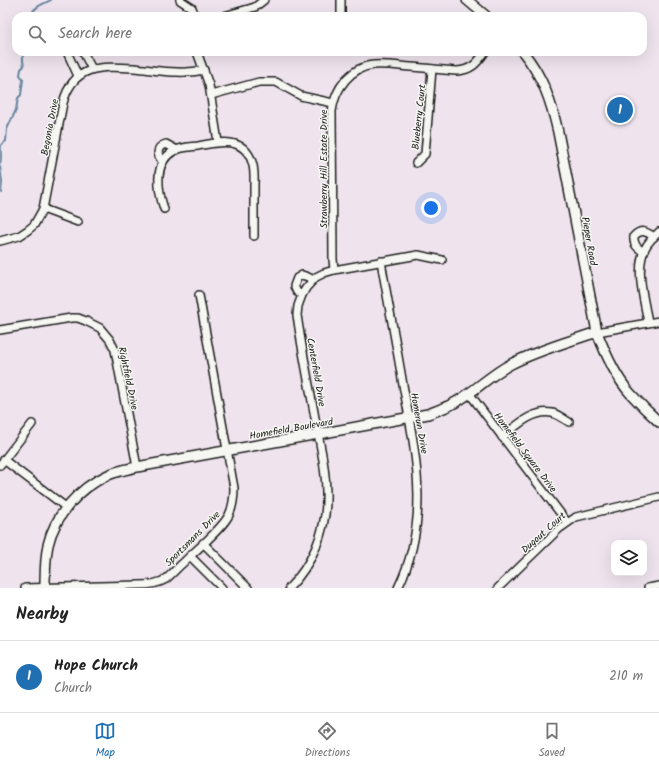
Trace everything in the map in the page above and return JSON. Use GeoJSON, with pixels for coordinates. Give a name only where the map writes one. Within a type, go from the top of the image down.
{"type":"FeatureCollection","features":[{"type":"Feature","properties":{"kind":"street"},"geometry":{"type":"LineString","coordinates":[[180,0],[189,2],[194,12]]}},
{"type":"Feature","properties":{"kind":"street"},"geometry":{"type":"LineString","coordinates":[[238,12],[255,7],[264,0]]}},
{"type":"Feature","properties":{"kind":"street"},"geometry":{"type":"LineString","coordinates":[[341,0],[341,12]]}},
{"type":"Feature","properties":{"kind":"street"},"geometry":{"type":"LineString","coordinates":[[467,0],[481,12]]}},
{"type":"Feature","properties":{"kind":"street"},"geometry":{"type":"LineString","coordinates":[[69,56],[78,76]]}},
{"type":"Feature","properties":{"kind":"street"},"geometry":{"type":"LineString","coordinates":[[85,56],[92,69]]}},
{"type":"Feature","properties":{"kind":"street"},"geometry":{"type":"LineString","coordinates":[[199,56],[211,95],[218,142]]}},
{"type":"Feature","properties":{"kind":"street","name":"Strawberry Hill Estate Drive"},"geometry":{"type":"LineString","coordinates":[[334,270],[333,103],[345,80],[352,73],[367,66],[388,65],[464,71],[475,65],[482,56]]}},
{"type":"Feature","properties":{"kind":"street","name":"Pieper Road"},"geometry":{"type":"LineString","coordinates":[[526,56],[541,80],[550,100],[558,132],[597,332],[604,352],[629,392],[659,422]]}},
{"type":"Feature","properties":{"kind":"street","name":"Begonia Drive"},"geometry":{"type":"LineString","coordinates":[[0,241],[19,236],[28,230],[34,225],[43,209],[65,94],[78,76],[92,69],[113,67],[188,73],[204,70]]}},
{"type":"Feature","properties":{"kind":"street","name":"Blueberry Court"},"geometry":{"type":"LineString","coordinates":[[416,163],[425,154],[432,69]]}},
{"type":"Feature","properties":{"kind":"street"},"geometry":{"type":"LineString","coordinates":[[211,95],[259,82],[276,82],[305,97],[333,103]]}},
{"type":"Feature","properties":{"kind":"street"},"geometry":{"type":"LineString","coordinates":[[164,209],[160,198],[159,171],[163,162],[174,151],[218,142],[233,143],[244,150],[252,163],[254,236]]}},
{"type":"Feature","properties":{"kind":"street"},"geometry":{"type":"LineString","coordinates":[[163,162],[157,153],[162,145],[166,144],[174,151]]}},
{"type":"Feature","properties":{"kind":"street"},"geometry":{"type":"LineString","coordinates":[[43,209],[78,222]]}},
{"type":"Feature","properties":{"kind":"street"},"geometry":{"type":"LineString","coordinates":[[644,252],[637,247],[634,242],[634,236],[638,232],[642,231],[656,235]]}},
{"type":"Feature","properties":{"kind":"street"},"geometry":{"type":"LineString","coordinates":[[648,322],[640,264],[649,241],[656,235]]}},
{"type":"Feature","properties":{"kind":"street","name":"Centerfield Drive"},"geometry":{"type":"LineString","coordinates":[[289,588],[303,570],[309,559],[322,527],[326,500],[326,485],[297,315],[302,294],[313,280],[324,273],[334,270],[418,255],[442,260]]}},
{"type":"Feature","properties":{"kind":"street","name":"Homerun Drive"},"geometry":{"type":"LineString","coordinates":[[381,261],[409,417],[418,478],[418,516],[415,535],[409,559],[398,588]]}},
{"type":"Feature","properties":{"kind":"street","name":"Centerfield Drive"},"geometry":{"type":"LineString","coordinates":[[302,294],[296,292],[294,286],[297,278],[302,275],[313,280]]}},
{"type":"Feature","properties":{"kind":"street","name":"Sportsmans Drive"},"geometry":{"type":"LineString","coordinates":[[25,588],[150,585],[166,578],[222,524],[228,516],[232,507],[234,488],[199,295]]}},
{"type":"Feature","properties":{"kind":"street","name":"Rightfield Drive"},"geometry":{"type":"LineString","coordinates":[[0,330],[62,319],[78,318],[95,325],[104,332],[115,350],[137,467]]}},
{"type":"Feature","properties":{"kind":"street"},"geometry":{"type":"LineString","coordinates":[[597,332],[659,321]]}},
{"type":"Feature","properties":{"kind":"street","name":"Homefield Boulevard"},"geometry":{"type":"LineString","coordinates":[[45,588],[45,562],[48,544],[53,531],[66,508],[76,497],[97,481],[121,470],[440,410],[461,400],[496,372],[521,359],[597,332]]}},
{"type":"Feature","properties":{"kind":"street","name":"Homefield Square Drive"},"geometry":{"type":"LineString","coordinates":[[469,393],[566,522]]}},
{"type":"Feature","properties":{"kind":"street"},"geometry":{"type":"LineString","coordinates":[[502,437],[524,420],[542,413],[552,413],[569,422]]}},
{"type":"Feature","properties":{"kind":"street"},"geometry":{"type":"LineString","coordinates":[[32,424],[2,462],[66,508]]}},
{"type":"Feature","properties":{"kind":"street","name":"Dugout Court"},"geometry":{"type":"LineString","coordinates":[[498,588],[566,522],[576,517],[659,497]]}},
{"type":"Feature","properties":{"kind":"street"},"geometry":{"type":"LineString","coordinates":[[203,543],[248,588]]}},
{"type":"Feature","properties":{"kind":"street"},"geometry":{"type":"LineString","coordinates":[[190,556],[222,588]]}},
{"type":"Feature","properties":{"kind":"street"},"geometry":{"type":"LineString","coordinates":[[648,588],[659,586]]}},
{"type":"Feature","properties":{"kind":"waterway"},"geometry":{"type":"LineString","coordinates":[[33,12],[41,4],[51,0]]}},
{"type":"Feature","properties":{"kind":"waterway"},"geometry":{"type":"LineString","coordinates":[[0,164],[1,145],[6,141],[7,129],[16,110],[18,98],[21,95],[23,79],[20,75],[21,69],[24,66],[23,56]]}},
{"type":"Feature","properties":{"kind":"waterway"},"geometry":{"type":"LineString","coordinates":[[0,167],[2,182],[1,192]]}},
{"type":"Feature","properties":{"kind":"place","name":"Hope Church"},"geometry":{"type":"Point","coordinates":[620,110]}}]}
